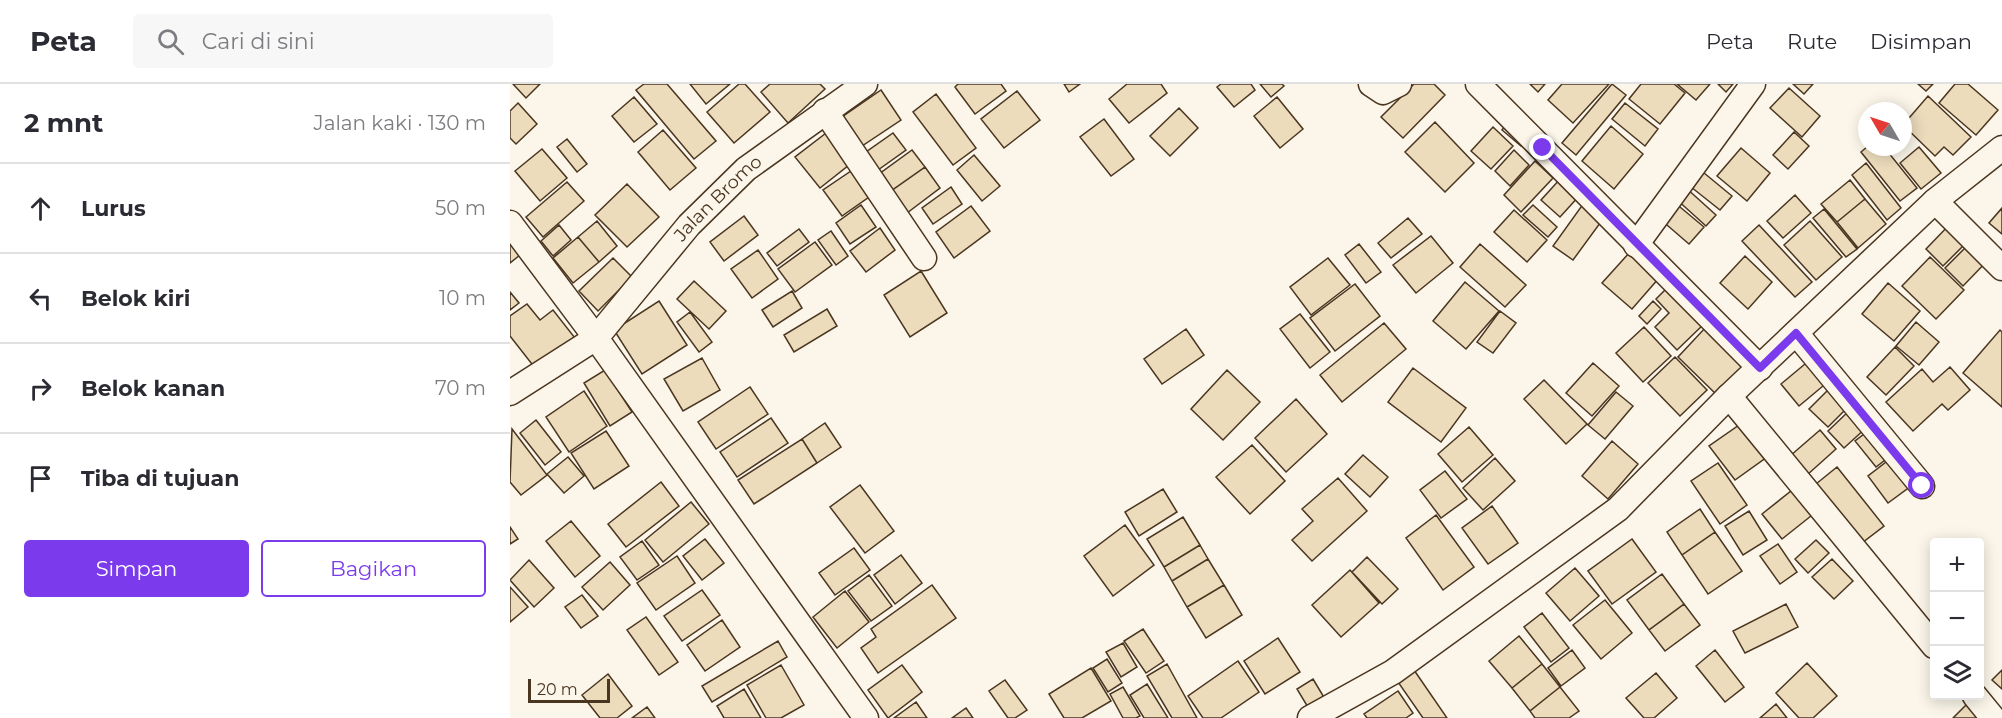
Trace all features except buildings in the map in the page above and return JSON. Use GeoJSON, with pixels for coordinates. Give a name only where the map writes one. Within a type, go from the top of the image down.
{"type":"FeatureCollection","features":[{"type":"Feature","properties":{"kind":"street","name":"Jalan Bromo"},"geometry":{"type":"LineString","coordinates":[[510,393],[596,338],[689,225],[746,170],[865,84]]}},
{"type":"Feature","properties":{"kind":"street"},"geometry":{"type":"LineString","coordinates":[[1371,84],[1383,92],[1399,84]]}},
{"type":"Feature","properties":{"kind":"street"},"geometry":{"type":"LineString","coordinates":[[1478,84],[1760,368]]}},
{"type":"Feature","properties":{"kind":"street"},"geometry":{"type":"LineString","coordinates":[[1636,245],[1753,84]]}},
{"type":"Feature","properties":{"kind":"street"},"geometry":{"type":"LineString","coordinates":[[825,111],[924,258]]}},
{"type":"Feature","properties":{"kind":"street"},"geometry":{"type":"LineString","coordinates":[[1311,718],[1393,672],[1618,509],[1729,396],[1935,201],[2002,148]]}},
{"type":"Feature","properties":{"kind":"street"},"geometry":{"type":"LineString","coordinates":[[1935,201],[2002,268]]}},
{"type":"Feature","properties":{"kind":"street"},"geometry":{"type":"LineString","coordinates":[[510,223],[596,338],[866,718]]}},
{"type":"Feature","properties":{"kind":"street"},"geometry":{"type":"LineString","coordinates":[[1796,333],[1922,486]]}},
{"type":"Feature","properties":{"kind":"street"},"geometry":{"type":"LineString","coordinates":[[1729,396],[1930,640]]}},
{"type":"Feature","properties":{"kind":"street"},"geometry":{"type":"LineString","coordinates":[[1978,700],[1993,718]]}},
{"type":"Feature","properties":{"kind":"route"},"geometry":{"type":"LineString","coordinates":[[1543,148],[1636,245],[1760,368],[1796,333],[1922,486]]}}]}
